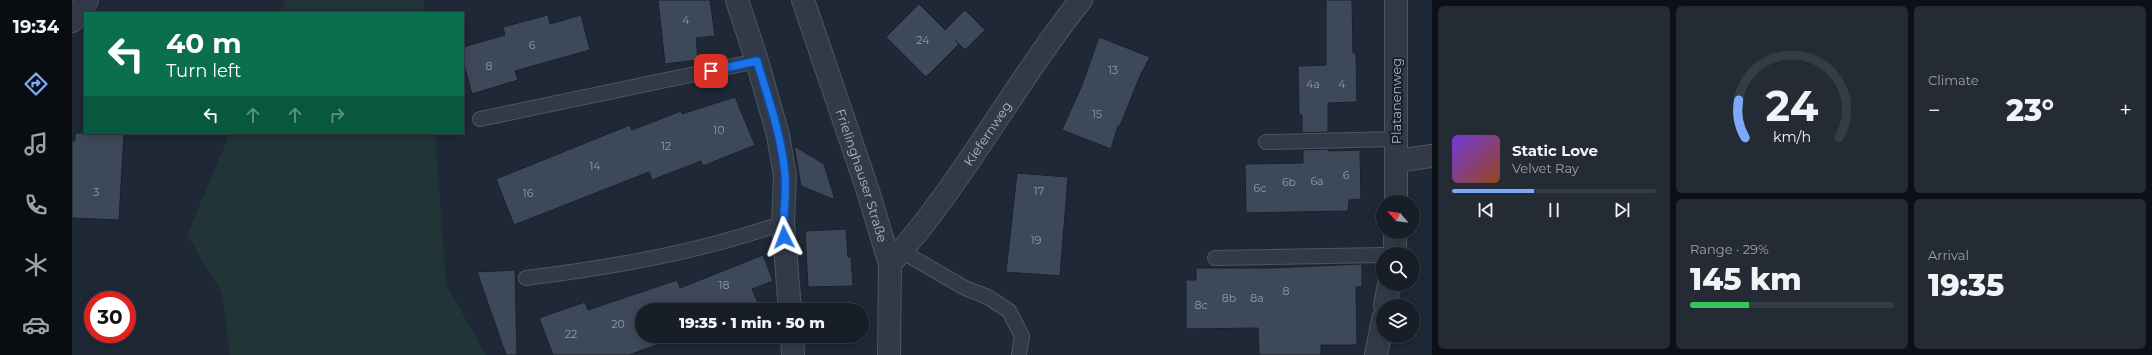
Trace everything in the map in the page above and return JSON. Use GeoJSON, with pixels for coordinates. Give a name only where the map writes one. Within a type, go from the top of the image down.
{"type":"FeatureCollection","features":[{"type":"Feature","properties":{"kind":"street"},"geometry":{"type":"LineString","coordinates":[[72,21],[87,0]]}},
{"type":"Feature","properties":{"kind":"street"},"geometry":{"type":"LineString","coordinates":[[737,0],[757,61],[778,135],[785,176],[783,223],[789,303]]}},
{"type":"Feature","properties":{"kind":"street","name":"Frielinghauser Straße"},"geometry":{"type":"LineString","coordinates":[[803,0],[867,188],[896,258],[889,355]]}},
{"type":"Feature","properties":{"kind":"street","name":"Kiefernweg"},"geometry":{"type":"LineString","coordinates":[[896,258],[935,210],[1025,78],[1081,0]]}},
{"type":"Feature","properties":{"kind":"street","name":"Platanenweg"},"geometry":{"type":"LineString","coordinates":[[1396,0],[1396,195]]}},
{"type":"Feature","properties":{"kind":"street"},"geometry":{"type":"LineString","coordinates":[[1397,161],[1432,156]]}},
{"type":"Feature","properties":{"kind":"street"},"geometry":{"type":"LineString","coordinates":[[792,343],[793,355]]}},
{"type":"Feature","properties":{"kind":"street"},"geometry":{"type":"LineString","coordinates":[[1376,355],[1378,343]]}},
{"type":"Feature","properties":{"kind":"lane"},"geometry":{"type":"LineString","coordinates":[[480,119],[757,61]]}},
{"type":"Feature","properties":{"kind":"lane"},"geometry":{"type":"LineString","coordinates":[[1266,142],[1396,139]]}},
{"type":"Feature","properties":{"kind":"lane"},"geometry":{"type":"LineString","coordinates":[[526,278],[582,271],[684,252],[734,240],[783,223]]}},
{"type":"Feature","properties":{"kind":"lane"},"geometry":{"type":"LineString","coordinates":[[1215,258],[1376,255]]}},
{"type":"Feature","properties":{"kind":"lane"},"geometry":{"type":"LineString","coordinates":[[896,258],[988,297],[1009,311],[1022,336],[1019,355]]}},
{"type":"Feature","properties":{"kind":"green space"},"geometry":{"type":"Polygon","coordinates":[[[285,0],[424,0],[425,12],[280,12],[285,0]]]}},
{"type":"Feature","properties":{"kind":"green space"},"geometry":{"type":"Polygon","coordinates":[[[230,134],[435,134],[446,284],[486,355],[230,355],[222,293],[187,235],[230,134]]]}},
{"type":"Feature","properties":{"kind":"building"},"geometry":{"type":"Polygon","coordinates":[[[658,0],[710,0],[715,36],[696,38],[698,60],[665,64],[658,0]]]}},
{"type":"Feature","properties":{"kind":"building"},"geometry":{"type":"Polygon","coordinates":[[[1326,0],[1352,0],[1353,53],[1356,53],[1357,102],[1328,103],[1328,132],[1302,133],[1302,115],[1299,115],[1298,66],[1326,65],[1326,0]]]}},
{"type":"Feature","properties":{"kind":"building"},"geometry":{"type":"Polygon","coordinates":[[[919,4],[945,30],[965,10],[985,30],[965,50],[959,44],[926,77],[886,37],[919,4]]]}},
{"type":"Feature","properties":{"kind":"building"},"geometry":{"type":"Polygon","coordinates":[[[548,15],[550,24],[581,15],[590,50],[515,71],[518,80],[472,94],[464,65],[464,47],[505,35],[503,27],[548,15]]]}},
{"type":"Feature","properties":{"kind":"building"},"geometry":{"type":"Polygon","coordinates":[[[1099,37],[1150,57],[1140,76],[1120,126],[1118,126],[1111,149],[1062,130],[1082,85],[1099,37]]]}},
{"type":"Feature","properties":{"kind":"building"},"geometry":{"type":"Polygon","coordinates":[[[735,97],[755,145],[703,166],[701,161],[652,180],[649,172],[514,225],[496,179],[630,125],[632,130],[681,111],[682,114],[735,97]]]}},
{"type":"Feature","properties":{"kind":"building"},"geometry":{"type":"Polygon","coordinates":[[[75,133],[124,134],[119,220],[72,218],[72,141],[75,141],[75,133]]]}},
{"type":"Feature","properties":{"kind":"building"},"geometry":{"type":"Polygon","coordinates":[[[794,146],[824,164],[835,200],[801,186],[794,146]]]}},
{"type":"Feature","properties":{"kind":"building"},"geometry":{"type":"Polygon","coordinates":[[[1328,149],[1328,151],[1360,150],[1361,199],[1349,200],[1348,211],[1246,213],[1245,164],[1303,163],[1303,150],[1328,149]]]}},
{"type":"Feature","properties":{"kind":"building"},"geometry":{"type":"Polygon","coordinates":[[[1017,173],[1068,177],[1060,276],[1006,272],[1017,173]]]}},
{"type":"Feature","properties":{"kind":"building"},"geometry":{"type":"Polygon","coordinates":[[[846,229],[848,257],[851,257],[853,286],[808,287],[805,231],[846,229]]]}},
{"type":"Feature","properties":{"kind":"building"},"geometry":{"type":"Polygon","coordinates":[[[763,255],[773,281],[752,289],[758,303],[635,303],[635,343],[661,343],[629,355],[553,355],[539,318],[585,302],[588,310],[677,280],[680,288],[763,255]]]}},
{"type":"Feature","properties":{"kind":"building"},"geometry":{"type":"Polygon","coordinates":[[[1362,264],[1362,287],[1356,287],[1357,345],[1321,345],[1321,355],[1259,355],[1258,328],[1186,329],[1186,280],[1196,280],[1196,268],[1271,268],[1362,264]]]}},
{"type":"Feature","properties":{"kind":"building"},"geometry":{"type":"Polygon","coordinates":[[[515,270],[517,355],[506,355],[477,272],[515,270]]]}},
{"type":"Feature","properties":{"kind":"route"},"geometry":{"type":"LineString","coordinates":[[711,71],[757,61],[778,135],[785,176],[783,223],[784,237]]}}]}
